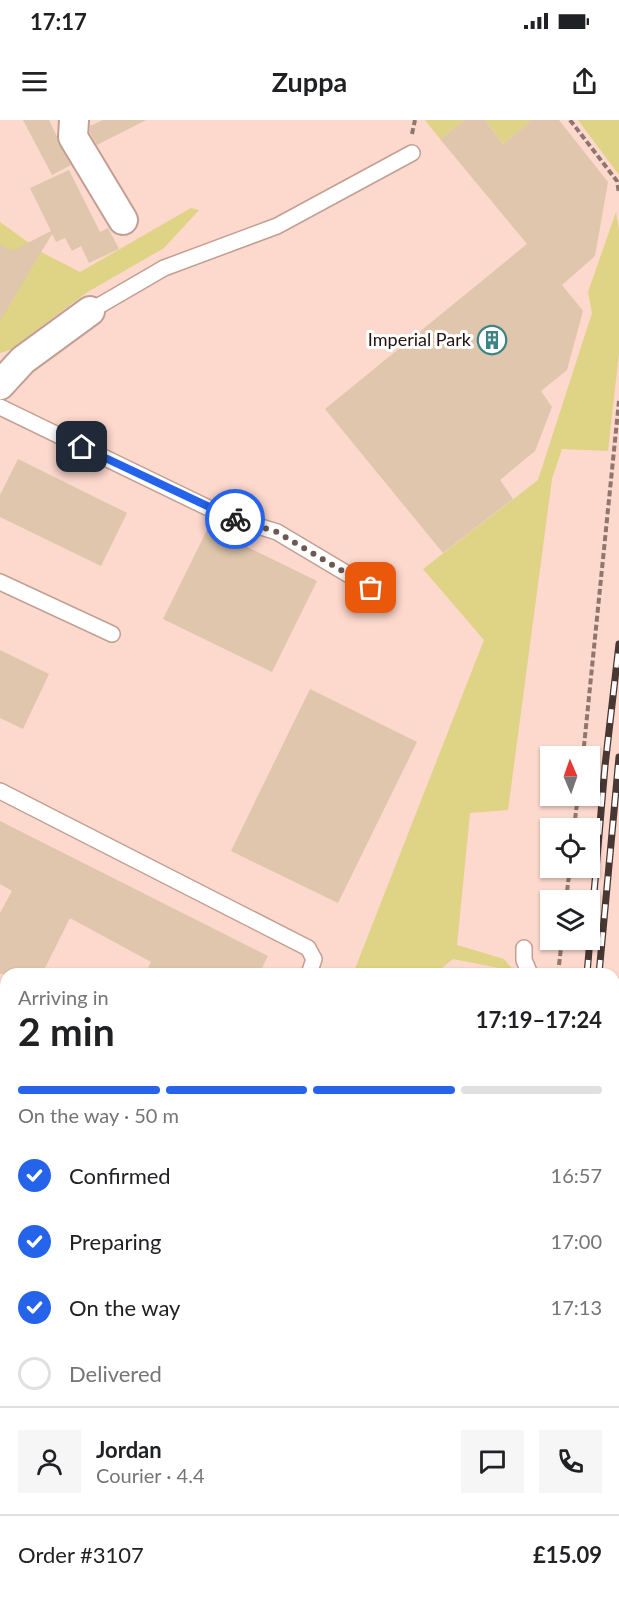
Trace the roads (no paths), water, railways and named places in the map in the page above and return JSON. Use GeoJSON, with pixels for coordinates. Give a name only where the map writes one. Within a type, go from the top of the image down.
{"type":"FeatureCollection","features":[{"type":"Feature","properties":{"kind":"street"},"geometry":{"type":"LineString","coordinates":[[74,120],[73,137],[123,220]]}},
{"type":"Feature","properties":{"kind":"street"},"geometry":{"type":"LineString","coordinates":[[0,385],[23,360],[90,311]]}},
{"type":"Feature","properties":{"kind":"lane"},"geometry":{"type":"LineString","coordinates":[[90,311],[164,268],[277,226],[412,153]]}},
{"type":"Feature","properties":{"kind":"lane"},"geometry":{"type":"LineString","coordinates":[[0,407],[223,515],[277,532],[371,588]]}},
{"type":"Feature","properties":{"kind":"lane"},"geometry":{"type":"LineString","coordinates":[[0,582],[112,634]]}},
{"type":"Feature","properties":{"kind":"lane"},"geometry":{"type":"LineString","coordinates":[[0,791],[308,948],[314,960],[311,968]]}},
{"type":"Feature","properties":{"kind":"lane"},"geometry":{"type":"LineString","coordinates":[[524,948],[524,960],[527,968]]}},
{"type":"Feature","properties":{"kind":"railway"},"geometry":{"type":"LineString","coordinates":[[588,968],[605,766],[619,644]]}},
{"type":"Feature","properties":{"kind":"railway"},"geometry":{"type":"LineString","coordinates":[[600,968],[619,757]]}},
{"type":"Feature","properties":{"kind":"place","name":"Imperial Park"},"geometry":{"type":"Point","coordinates":[492,340]}}]}
